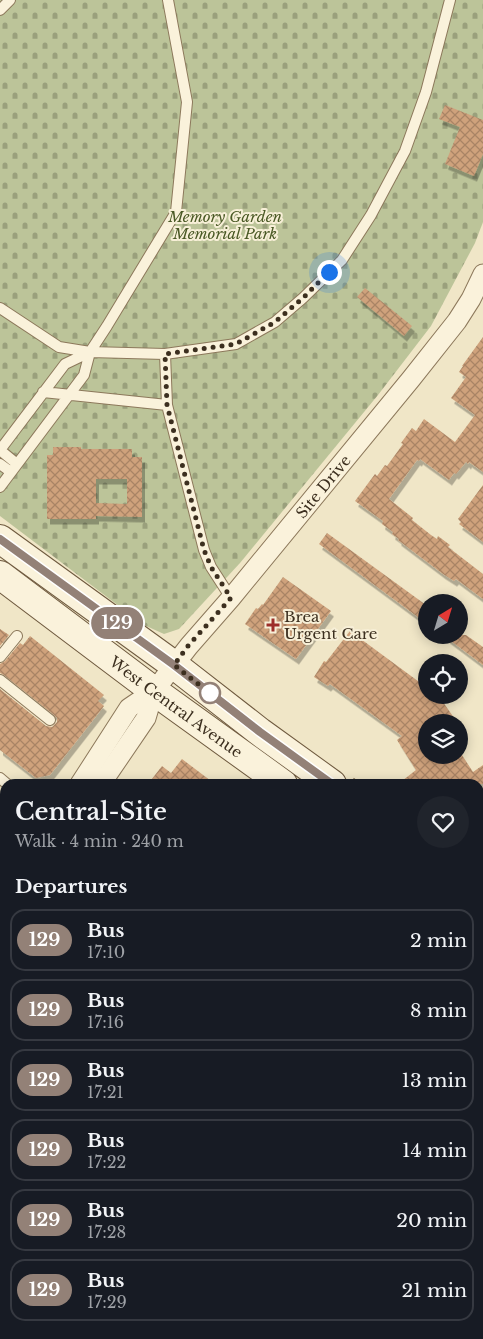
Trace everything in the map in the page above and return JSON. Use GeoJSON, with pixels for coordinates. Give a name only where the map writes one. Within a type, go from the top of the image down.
{"type":"FeatureCollection","features":[{"type":"Feature","properties":{"kind":"main road","name":"West Central Avenue"},"geometry":{"type":"LineString","coordinates":[[0,540],[174,665],[260,732],[325,779]]}},
{"type":"Feature","properties":{"kind":"main road","name":"West Central Avenue"},"geometry":{"type":"LineString","coordinates":[[0,575],[275,779]]}},
{"type":"Feature","properties":{"kind":"street","name":"Site Drive"},"geometry":{"type":"LineString","coordinates":[[83,779],[129,708],[154,691],[188,646],[231,598],[412,379],[457,321],[477,303],[483,274]]}},
{"type":"Feature","properties":{"kind":"street","name":"Site Drive"},"geometry":{"type":"LineString","coordinates":[[104,779],[146,718],[154,691]]}},
{"type":"Feature","properties":{"kind":"lane"},"geometry":{"type":"LineString","coordinates":[[0,10],[10,0]]}},
{"type":"Feature","properties":{"kind":"lane"},"geometry":{"type":"LineString","coordinates":[[0,487],[84,375],[90,352],[176,212],[187,102],[168,0]]}},
{"type":"Feature","properties":{"kind":"lane"},"geometry":{"type":"LineString","coordinates":[[0,308],[59,347],[90,352],[165,354],[236,344],[275,322],[342,260],[371,215],[405,151],[426,92],[450,0]]}},
{"type":"Feature","properties":{"kind":"lane"},"geometry":{"type":"LineString","coordinates":[[14,468],[0,450],[65,364],[90,352]]}},
{"type":"Feature","properties":{"kind":"lane"},"geometry":{"type":"LineString","coordinates":[[165,354],[167,405],[204,550],[211,567],[231,598]]}},
{"type":"Feature","properties":{"kind":"lane"},"geometry":{"type":"LineString","coordinates":[[43,392],[167,405]]}},
{"type":"Feature","properties":{"kind":"lane"},"geometry":{"type":"LineString","coordinates":[[0,464],[14,468]]}},
{"type":"Feature","properties":{"kind":"lane"},"geometry":{"type":"LineString","coordinates":[[0,657],[17,636]]}},
{"type":"Feature","properties":{"kind":"lane"},"geometry":{"type":"LineString","coordinates":[[0,680],[50,720]]}},
{"type":"Feature","properties":{"kind":"green space","name":"Memory Garden Memorial Park"},"geometry":{"type":"Polygon","coordinates":[[[0,0],[483,0],[483,222],[475,243],[431,326],[378,395],[240,563],[179,629],[164,634],[144,625],[0,516],[0,0]]]}},
{"type":"Feature","properties":{"kind":"building"},"geometry":{"type":"Polygon","coordinates":[[[445,105],[483,120],[483,154],[474,176],[445,164],[460,127],[439,119],[445,105]]]}},
{"type":"Feature","properties":{"kind":"building"},"geometry":{"type":"Polygon","coordinates":[[[365,288],[412,326],[404,336],[357,297],[365,288]]]}},
{"type":"Feature","properties":{"kind":"building"},"geometry":{"type":"Polygon","coordinates":[[[483,337],[483,472],[469,462],[468,464],[466,462],[449,480],[420,459],[419,461],[417,460],[389,499],[431,535],[437,539],[438,536],[450,545],[448,547],[483,574],[483,599],[456,579],[454,581],[443,574],[398,540],[392,534],[393,532],[382,524],[383,521],[355,501],[375,474],[377,476],[385,465],[387,466],[412,428],[416,431],[424,419],[455,442],[475,415],[451,398],[466,377],[459,372],[462,366],[483,337]]]}},
{"type":"Feature","properties":{"kind":"building"},"geometry":{"type":"Polygon","coordinates":[[[53,447],[132,449],[132,457],[142,457],[142,517],[96,516],[96,519],[47,519],[47,455],[53,455],[53,447]],[[96,479],[96,503],[127,504],[127,479],[96,479]]]}},
{"type":"Feature","properties":{"kind":"building"},"geometry":{"type":"Polygon","coordinates":[[[483,485],[483,542],[459,524],[461,522],[458,519],[483,485]]]}},
{"type":"Feature","properties":{"kind":"building"},"geometry":{"type":"Polygon","coordinates":[[[327,533],[418,599],[418,617],[319,544],[327,533]]]}},
{"type":"Feature","properties":{"kind":"building"},"geometry":{"type":"Polygon","coordinates":[[[283,577],[331,611],[296,659],[245,624],[256,608],[258,609],[263,605],[283,577]]]}},
{"type":"Feature","properties":{"kind":"building"},"geometry":{"type":"Polygon","coordinates":[[[0,629],[9,635],[0,646],[0,629]]]}},
{"type":"Feature","properties":{"kind":"building"},"geometry":{"type":"Polygon","coordinates":[[[350,631],[418,681],[418,704],[444,704],[451,714],[418,714],[418,764],[468,764],[473,772],[483,765],[483,779],[404,779],[416,770],[397,740],[402,736],[330,684],[328,686],[314,677],[324,661],[326,662],[350,631]]]}},
{"type":"Feature","properties":{"kind":"building"},"geometry":{"type":"Polygon","coordinates":[[[30,636],[104,695],[98,701],[104,706],[50,775],[36,778],[0,750],[0,689],[46,726],[52,727],[57,722],[57,718],[54,715],[0,673],[0,664],[5,661],[20,643],[23,645],[30,636]]]}},
{"type":"Feature","properties":{"kind":"building"},"geometry":{"type":"Polygon","coordinates":[[[468,636],[483,647],[483,665],[455,644],[468,644],[468,636]]]}},
{"type":"Feature","properties":{"kind":"building"},"geometry":{"type":"Polygon","coordinates":[[[182,759],[208,779],[152,779],[162,766],[171,773],[182,759]]]}},
{"type":"Feature","properties":{"kind":"bus line","name":"129"},"geometry":{"type":"LineString","coordinates":[[0,539],[174,665],[260,732],[325,779]]}},
{"type":"Feature","properties":{"kind":"place","name":"Brea Urgent Care"},"geometry":{"type":"Point","coordinates":[273,625]}},
{"type":"Feature","properties":{"kind":"route"},"geometry":{"type":"LineString","coordinates":[[210,693],[174,665],[188,646],[231,598],[211,567],[204,550],[167,405],[165,354],[236,344],[275,322],[329,272]]}}]}
